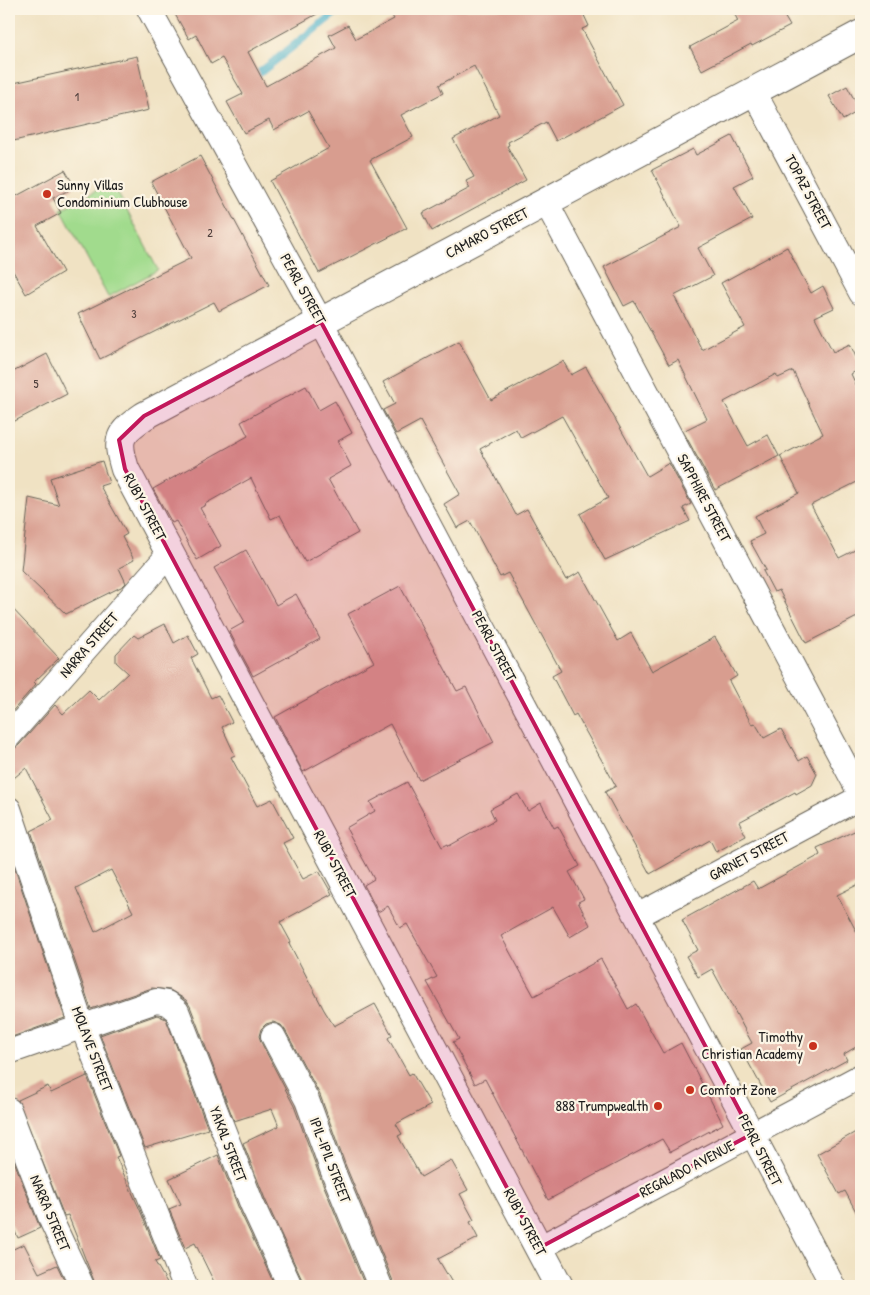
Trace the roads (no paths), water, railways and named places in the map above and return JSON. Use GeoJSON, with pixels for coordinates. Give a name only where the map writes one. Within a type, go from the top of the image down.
{"type":"FeatureCollection","features":[{"type":"Feature","properties":{"kind":"street","name":"PEARL STREET"},"geometry":{"type":"LineString","coordinates":[[149,9],[321,322],[833,1286]]}},
{"type":"Feature","properties":{"kind":"street","name":"CAMARO STREET"},"geometry":{"type":"LineString","coordinates":[[119,440],[129,426],[144,416],[861,34]]}},
{"type":"Feature","properties":{"kind":"street","name":"TOPAZ STREET"},"geometry":{"type":"LineString","coordinates":[[754,92],[861,293]]}},
{"type":"Feature","properties":{"kind":"street","name":"SAPPHIRE STREET"},"geometry":{"type":"LineString","coordinates":[[546,202],[861,796]]}},
{"type":"Feature","properties":{"kind":"street","name":"RUBY STREET"},"geometry":{"type":"LineString","coordinates":[[119,440],[125,469],[559,1286]]}},
{"type":"Feature","properties":{"kind":"street","name":"NARRA STREET"},"geometry":{"type":"LineString","coordinates":[[9,736],[170,554]]}},
{"type":"Feature","properties":{"kind":"street","name":"GARNET STREET"},"geometry":{"type":"LineString","coordinates":[[637,916],[861,796]]}},
{"type":"Feature","properties":{"kind":"street","name":"MOLAVE STREET"},"geometry":{"type":"LineString","coordinates":[[9,809],[82,1026],[185,1286]]}},
{"type":"Feature","properties":{"kind":"street","name":"YAKAL STREET"},"geometry":{"type":"LineString","coordinates":[[82,1026],[156,1000],[168,1002],[177,1011],[252,1204],[290,1286]]}},
{"type":"Feature","properties":{"kind":"street"},"geometry":{"type":"LineString","coordinates":[[9,1052],[82,1026]]}},
{"type":"Feature","properties":{"kind":"street","name":"IPIL-IPIL STREET"},"geometry":{"type":"LineString","coordinates":[[273,1036],[307,1100],[332,1169],[380,1286]]}},
{"type":"Feature","properties":{"kind":"street","name":"REGALADO AVENUE"},"geometry":{"type":"LineString","coordinates":[[539,1248],[861,1076]]}},
{"type":"Feature","properties":{"kind":"street","name":"NARRA STREET"},"geometry":{"type":"LineString","coordinates":[[9,1110],[52,1222],[82,1286]]}},
{"type":"Feature","properties":{"kind":"waterway"},"geometry":{"type":"LineString","coordinates":[[253,78],[340,9]]}},
{"type":"Feature","properties":{"kind":"place","name":"Sunny Villas Condominium Clubhouse"},"geometry":{"type":"Point","coordinates":[47,194]}},
{"type":"Feature","properties":{"kind":"place","name":"Timothy Christian Academy"},"geometry":{"type":"Point","coordinates":[813,1046]}},
{"type":"Feature","properties":{"kind":"place","name":"Comfort Zone"},"geometry":{"type":"Point","coordinates":[690,1090]}},
{"type":"Feature","properties":{"kind":"place","name":"888 Trumpwealth"},"geometry":{"type":"Point","coordinates":[658,1106]}}]}
